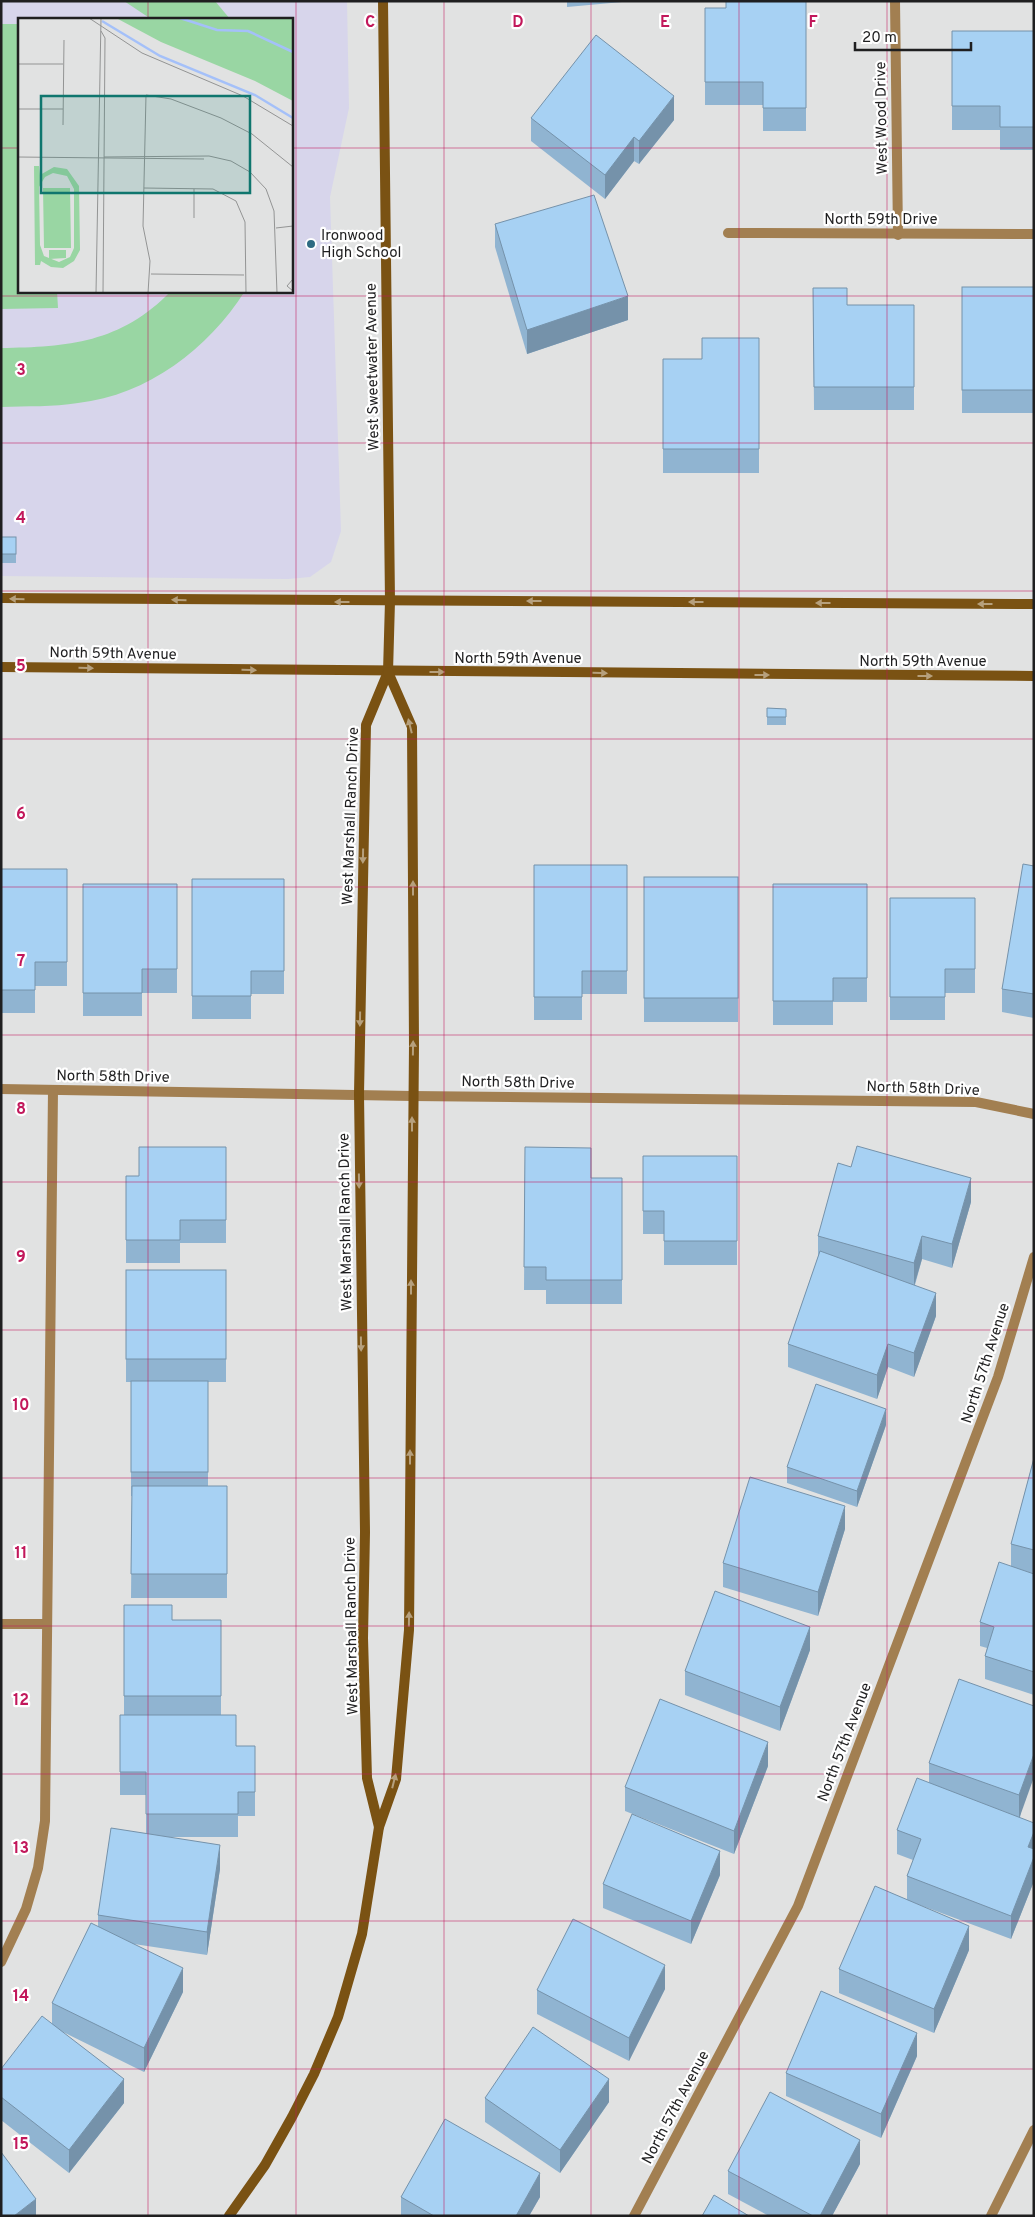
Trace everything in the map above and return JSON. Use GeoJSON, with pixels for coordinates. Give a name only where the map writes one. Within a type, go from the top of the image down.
{"type":"FeatureCollection","features":[{"type":"Feature","properties":{"kind":"street","name":"West Sweetwater Avenue"},"geometry":{"type":"LineString","coordinates":[[383,1],[390,601],[388,672]]}},
{"type":"Feature","properties":{"kind":"street","name":"West Wood Drive"},"geometry":{"type":"LineString","coordinates":[[895,1],[898,235]]}},
{"type":"Feature","properties":{"kind":"street","name":"North 59th Drive"},"geometry":{"type":"LineString","coordinates":[[728,233],[1034,234]]}},
{"type":"Feature","properties":{"kind":"street"},"geometry":{"type":"LineString","coordinates":[[1,598],[1034,604]]}},
{"type":"Feature","properties":{"kind":"street","name":"North 59th Avenue"},"geometry":{"type":"LineString","coordinates":[[1,667],[388,672],[1034,676]]}},
{"type":"Feature","properties":{"kind":"street","name":"West Marshall Ranch Drive"},"geometry":{"type":"LineString","coordinates":[[379,1827],[367,1778],[364,1684],[359,1094],[366,725],[388,672]]}},
{"type":"Feature","properties":{"kind":"street","name":"West Marshall Ranch Drive"},"geometry":{"type":"LineString","coordinates":[[229,2216],[265,2165],[292,2118],[314,2074],[338,2017],[362,1934],[379,1827],[396,1779],[408,1630],[414,1045],[412,727],[388,672]]}},
{"type":"Feature","properties":{"kind":"street","name":"North 58th Drive"},"geometry":{"type":"LineString","coordinates":[[1,1089],[412,1096],[976,1102],[1034,1114]]}},
{"type":"Feature","properties":{"kind":"street"},"geometry":{"type":"LineString","coordinates":[[1,1962],[26,1909],[38,1868],[45,1821],[53,1090]]}},
{"type":"Feature","properties":{"kind":"street","name":"North 57th Avenue"},"geometry":{"type":"LineString","coordinates":[[634,2216],[798,1906],[998,1377],[1034,1258]]}},
{"type":"Feature","properties":{"kind":"street"},"geometry":{"type":"LineString","coordinates":[[1,1624],[47,1624]]}},
{"type":"Feature","properties":{"kind":"street"},"geometry":{"type":"LineString","coordinates":[[991,2216],[1034,2130]]}},
{"type":"Feature","properties":{"kind":"shaded area","name":"Ironwood High School"},"geometry":{"type":"Polygon","coordinates":[[[1,1],[347,1],[349,108],[330,197],[341,531],[331,562],[310,577],[288,579],[1,576],[1,1]]]}},
{"type":"Feature","properties":{"kind":"green space"},"geometry":{"type":"Polygon","coordinates":[[[124,1],[215,1],[229,18],[150,18],[124,1]]]}},
{"type":"Feature","properties":{"kind":"green space"},"geometry":{"type":"Polygon","coordinates":[[[1,24],[18,24],[18,292],[57,292],[58,308],[1,309],[1,24]]]}},
{"type":"Feature","properties":{"kind":"green space"},"geometry":{"type":"Polygon","coordinates":[[[170,292],[244,292],[213,332],[194,350],[174,366],[152,379],[104,398],[78,403],[50,406],[1,407],[1,348],[49,346],[92,339],[113,332],[133,322],[170,292]]]}},
{"type":"Feature","properties":{"kind":"building"},"geometry":{"type":"Polygon","coordinates":[[[726,1],[806,1],[806,108],[763,108],[763,82],[705,82],[705,8],[726,8],[726,1]]]}},
{"type":"Feature","properties":{"kind":"building"},"geometry":{"type":"Polygon","coordinates":[[[952,31],[1034,31],[1034,127],[1000,127],[1000,106],[952,106],[952,31]]]}},
{"type":"Feature","properties":{"kind":"building"},"geometry":{"type":"Polygon","coordinates":[[[596,35],[674,96],[639,141],[634,137],[605,175],[531,118],[596,35]]]}},
{"type":"Feature","properties":{"kind":"building"},"geometry":{"type":"Polygon","coordinates":[[[594,195],[628,296],[527,330],[495,224],[594,195]]]}},
{"type":"Feature","properties":{"kind":"building"},"geometry":{"type":"Polygon","coordinates":[[[962,287],[1034,287],[1034,390],[962,390],[962,287]]]}},
{"type":"Feature","properties":{"kind":"building"},"geometry":{"type":"Polygon","coordinates":[[[813,288],[847,288],[847,305],[914,305],[914,387],[814,387],[813,288]]]}},
{"type":"Feature","properties":{"kind":"building"},"geometry":{"type":"Polygon","coordinates":[[[702,338],[759,338],[759,449],[663,449],[663,359],[702,359],[702,338]]]}},
{"type":"Feature","properties":{"kind":"building"},"geometry":{"type":"Polygon","coordinates":[[[1,537],[16,537],[16,554],[1,554],[1,537]]]}},
{"type":"Feature","properties":{"kind":"building"},"geometry":{"type":"Polygon","coordinates":[[[767,708],[786,709],[786,717],[767,717],[767,708]]]}},
{"type":"Feature","properties":{"kind":"building"},"geometry":{"type":"Polygon","coordinates":[[[1023,864],[1034,866],[1034,994],[1002,989],[1023,864]]]}},
{"type":"Feature","properties":{"kind":"building"},"geometry":{"type":"Polygon","coordinates":[[[534,865],[627,865],[627,971],[582,971],[582,997],[534,997],[534,865]]]}},
{"type":"Feature","properties":{"kind":"building"},"geometry":{"type":"Polygon","coordinates":[[[1,869],[67,869],[67,962],[35,962],[35,990],[1,990],[1,869]]]}},
{"type":"Feature","properties":{"kind":"building"},"geometry":{"type":"Polygon","coordinates":[[[644,877],[738,877],[738,998],[644,998],[644,877]]]}},
{"type":"Feature","properties":{"kind":"building"},"geometry":{"type":"Polygon","coordinates":[[[192,879],[284,879],[284,971],[251,971],[251,996],[192,996],[192,879]]]}},
{"type":"Feature","properties":{"kind":"building"},"geometry":{"type":"Polygon","coordinates":[[[83,884],[177,884],[177,969],[142,969],[142,993],[83,993],[83,884]]]}},
{"type":"Feature","properties":{"kind":"building"},"geometry":{"type":"Polygon","coordinates":[[[773,884],[867,884],[867,978],[833,978],[833,1001],[773,1001],[773,884]]]}},
{"type":"Feature","properties":{"kind":"building"},"geometry":{"type":"Polygon","coordinates":[[[890,898],[975,898],[975,969],[945,969],[945,997],[890,997],[890,898]]]}},
{"type":"Feature","properties":{"kind":"building"},"geometry":{"type":"Polygon","coordinates":[[[857,1146],[971,1178],[952,1244],[922,1236],[914,1263],[818,1236],[838,1163],[851,1167],[857,1146]]]}},
{"type":"Feature","properties":{"kind":"building"},"geometry":{"type":"Polygon","coordinates":[[[139,1147],[226,1147],[226,1220],[180,1220],[180,1240],[126,1240],[126,1176],[139,1176],[139,1147]]]}},
{"type":"Feature","properties":{"kind":"building"},"geometry":{"type":"Polygon","coordinates":[[[525,1147],[591,1148],[591,1178],[622,1178],[622,1280],[546,1280],[546,1267],[524,1267],[525,1147]]]}},
{"type":"Feature","properties":{"kind":"building"},"geometry":{"type":"Polygon","coordinates":[[[643,1156],[737,1156],[737,1241],[664,1241],[664,1211],[643,1211],[643,1156]]]}},
{"type":"Feature","properties":{"kind":"building"},"geometry":{"type":"Polygon","coordinates":[[[820,1251],[936,1293],[914,1353],[888,1344],[877,1375],[788,1344],[820,1251]]]}},
{"type":"Feature","properties":{"kind":"building"},"geometry":{"type":"Polygon","coordinates":[[[126,1270],[226,1270],[226,1359],[126,1359],[126,1270]]]}},
{"type":"Feature","properties":{"kind":"building"},"geometry":{"type":"Polygon","coordinates":[[[131,1381],[208,1381],[208,1472],[131,1472],[131,1381]]]}},
{"type":"Feature","properties":{"kind":"building"},"geometry":{"type":"Polygon","coordinates":[[[816,1384],[886,1409],[857,1491],[787,1467],[816,1384]]]}},
{"type":"Feature","properties":{"kind":"building"},"geometry":{"type":"Polygon","coordinates":[[[1034,1458],[1034,1550],[1011,1544],[1034,1458]]]}},
{"type":"Feature","properties":{"kind":"building"},"geometry":{"type":"Polygon","coordinates":[[[750,1477],[845,1506],[818,1592],[723,1563],[750,1477]]]}},
{"type":"Feature","properties":{"kind":"building"},"geometry":{"type":"Polygon","coordinates":[[[132,1486],[227,1486],[227,1574],[131,1574],[132,1486]]]}},
{"type":"Feature","properties":{"kind":"building"},"geometry":{"type":"Polygon","coordinates":[[[999,1562],[1034,1574],[1034,1672],[985,1656],[994,1627],[980,1622],[999,1562]]]}},
{"type":"Feature","properties":{"kind":"building"},"geometry":{"type":"Polygon","coordinates":[[[715,1591],[810,1627],[780,1707],[685,1671],[715,1591]]]}},
{"type":"Feature","properties":{"kind":"building"},"geometry":{"type":"Polygon","coordinates":[[[124,1605],[172,1605],[172,1620],[221,1620],[221,1696],[124,1696],[124,1605]]]}},
{"type":"Feature","properties":{"kind":"building"},"geometry":{"type":"Polygon","coordinates":[[[959,1679],[1034,1706],[1034,1754],[1019,1795],[929,1763],[959,1679]]]}},
{"type":"Feature","properties":{"kind":"building"},"geometry":{"type":"Polygon","coordinates":[[[660,1699],[768,1742],[734,1831],[625,1787],[660,1699]]]}},
{"type":"Feature","properties":{"kind":"building"},"geometry":{"type":"Polygon","coordinates":[[[120,1715],[236,1715],[236,1746],[255,1746],[255,1792],[238,1792],[238,1814],[146,1814],[146,1772],[120,1772],[120,1715]]]}},
{"type":"Feature","properties":{"kind":"building"},"geometry":{"type":"Polygon","coordinates":[[[917,1778],[1034,1823],[1034,1832],[1028,1847],[1034,1849],[1034,1857],[1011,1916],[907,1876],[921,1839],[897,1830],[917,1778]]]}},
{"type":"Feature","properties":{"kind":"building"},"geometry":{"type":"Polygon","coordinates":[[[632,1814],[720,1851],[691,1921],[603,1884],[632,1814]]]}},
{"type":"Feature","properties":{"kind":"building"},"geometry":{"type":"Polygon","coordinates":[[[111,1828],[220,1845],[207,1932],[98,1915],[111,1828]]]}},
{"type":"Feature","properties":{"kind":"building"},"geometry":{"type":"Polygon","coordinates":[[[875,1886],[969,1926],[934,2009],[839,1969],[875,1886]]]}},
{"type":"Feature","properties":{"kind":"building"},"geometry":{"type":"Polygon","coordinates":[[[573,1919],[665,1965],[629,2038],[537,1990],[573,1919]]]}},
{"type":"Feature","properties":{"kind":"building"},"geometry":{"type":"Polygon","coordinates":[[[91,1923],[183,1968],[144,2048],[52,2003],[91,1923]]]}},
{"type":"Feature","properties":{"kind":"building"},"geometry":{"type":"Polygon","coordinates":[[[821,1991],[917,2033],[881,2114],[786,2073],[821,1991]]]}},
{"type":"Feature","properties":{"kind":"building"},"geometry":{"type":"Polygon","coordinates":[[[42,2016],[124,2079],[69,2150],[1,2097],[1,2069],[42,2016]]]}},
{"type":"Feature","properties":{"kind":"building"},"geometry":{"type":"Polygon","coordinates":[[[533,2027],[609,2079],[560,2150],[485,2098],[533,2027]]]}},
{"type":"Feature","properties":{"kind":"building"},"geometry":{"type":"Polygon","coordinates":[[[770,2092],[860,2140],[820,2216],[813,2216],[728,2171],[770,2092]]]}},
{"type":"Feature","properties":{"kind":"building"},"geometry":{"type":"Polygon","coordinates":[[[445,2119],[540,2173],[516,2216],[434,2216],[401,2197],[445,2119]]]}},
{"type":"Feature","properties":{"kind":"building"},"geometry":{"type":"Polygon","coordinates":[[[1,2152],[36,2199],[14,2216],[1,2216],[1,2152]]]}},
{"type":"Feature","properties":{"kind":"building"},"geometry":{"type":"Polygon","coordinates":[[[714,2195],[749,2216],[702,2216],[714,2195]]]}},
{"type":"Feature","properties":{"kind":"place","name":"Ironwood High School"},"geometry":{"type":"Point","coordinates":[311,244]}}]}
